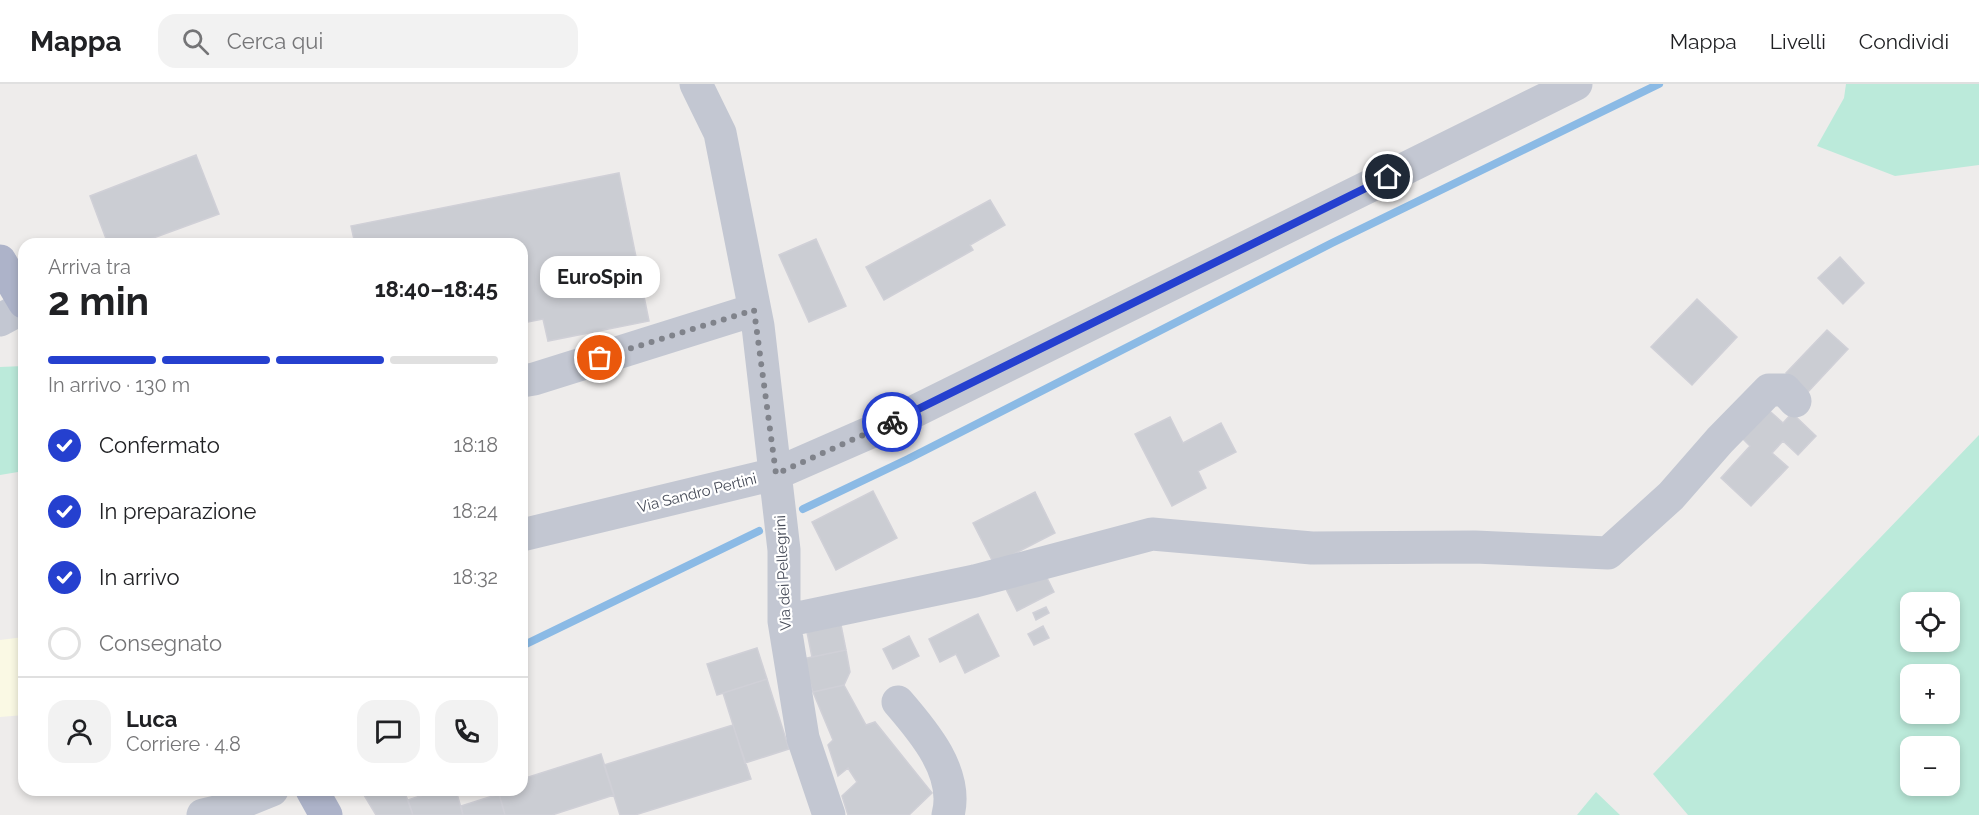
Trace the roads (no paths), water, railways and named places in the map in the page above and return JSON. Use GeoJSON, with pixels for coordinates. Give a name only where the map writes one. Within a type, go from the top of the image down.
{"type":"FeatureCollection","features":[{"type":"Feature","properties":{"kind":"main road"},"geometry":{"type":"LineString","coordinates":[[0,261],[18,292]]}},
{"type":"Feature","properties":{"kind":"main road"},"geometry":{"type":"LineString","coordinates":[[315,796],[326,815]]}},
{"type":"Feature","properties":{"kind":"street","name":"Via dei Pellegrini"},"geometry":{"type":"LineString","coordinates":[[696,84],[720,133],[754,310],[784,550],[784,621],[803,738],[829,815]]}},
{"type":"Feature","properties":{"kind":"street","name":"Via Sandro Pertini"},"geometry":{"type":"LineString","coordinates":[[528,534],[776,474],[887,424],[1576,84]]}},
{"type":"Feature","properties":{"kind":"street"},"geometry":{"type":"LineString","coordinates":[[0,320],[18,310]]}},
{"type":"Feature","properties":{"kind":"street"},"geometry":{"type":"LineString","coordinates":[[528,380],[754,310]]}},
{"type":"Feature","properties":{"kind":"street"},"geometry":{"type":"LineString","coordinates":[[784,621],[975,581],[1152,534],[1312,548],[1475,547],[1608,553],[1671,496],[1720,440],[1769,390],[1785,390],[1795,401]]}},
{"type":"Feature","properties":{"kind":"street"},"geometry":{"type":"LineString","coordinates":[[898,702],[937,753],[947,778],[951,805],[948,815]]}},
{"type":"Feature","properties":{"kind":"street"},"geometry":{"type":"LineString","coordinates":[[203,815],[220,811],[257,796]]}},
{"type":"Feature","properties":{"kind":"waterway"},"geometry":{"type":"LineString","coordinates":[[803,509],[908,459],[1332,243],[1659,84]]}},
{"type":"Feature","properties":{"kind":"waterway"},"geometry":{"type":"LineString","coordinates":[[528,643],[759,531]]}},
{"type":"Feature","properties":{"kind":"place","name":"EuroSpin"},"geometry":{"type":"Point","coordinates":[600,358]}}]}
